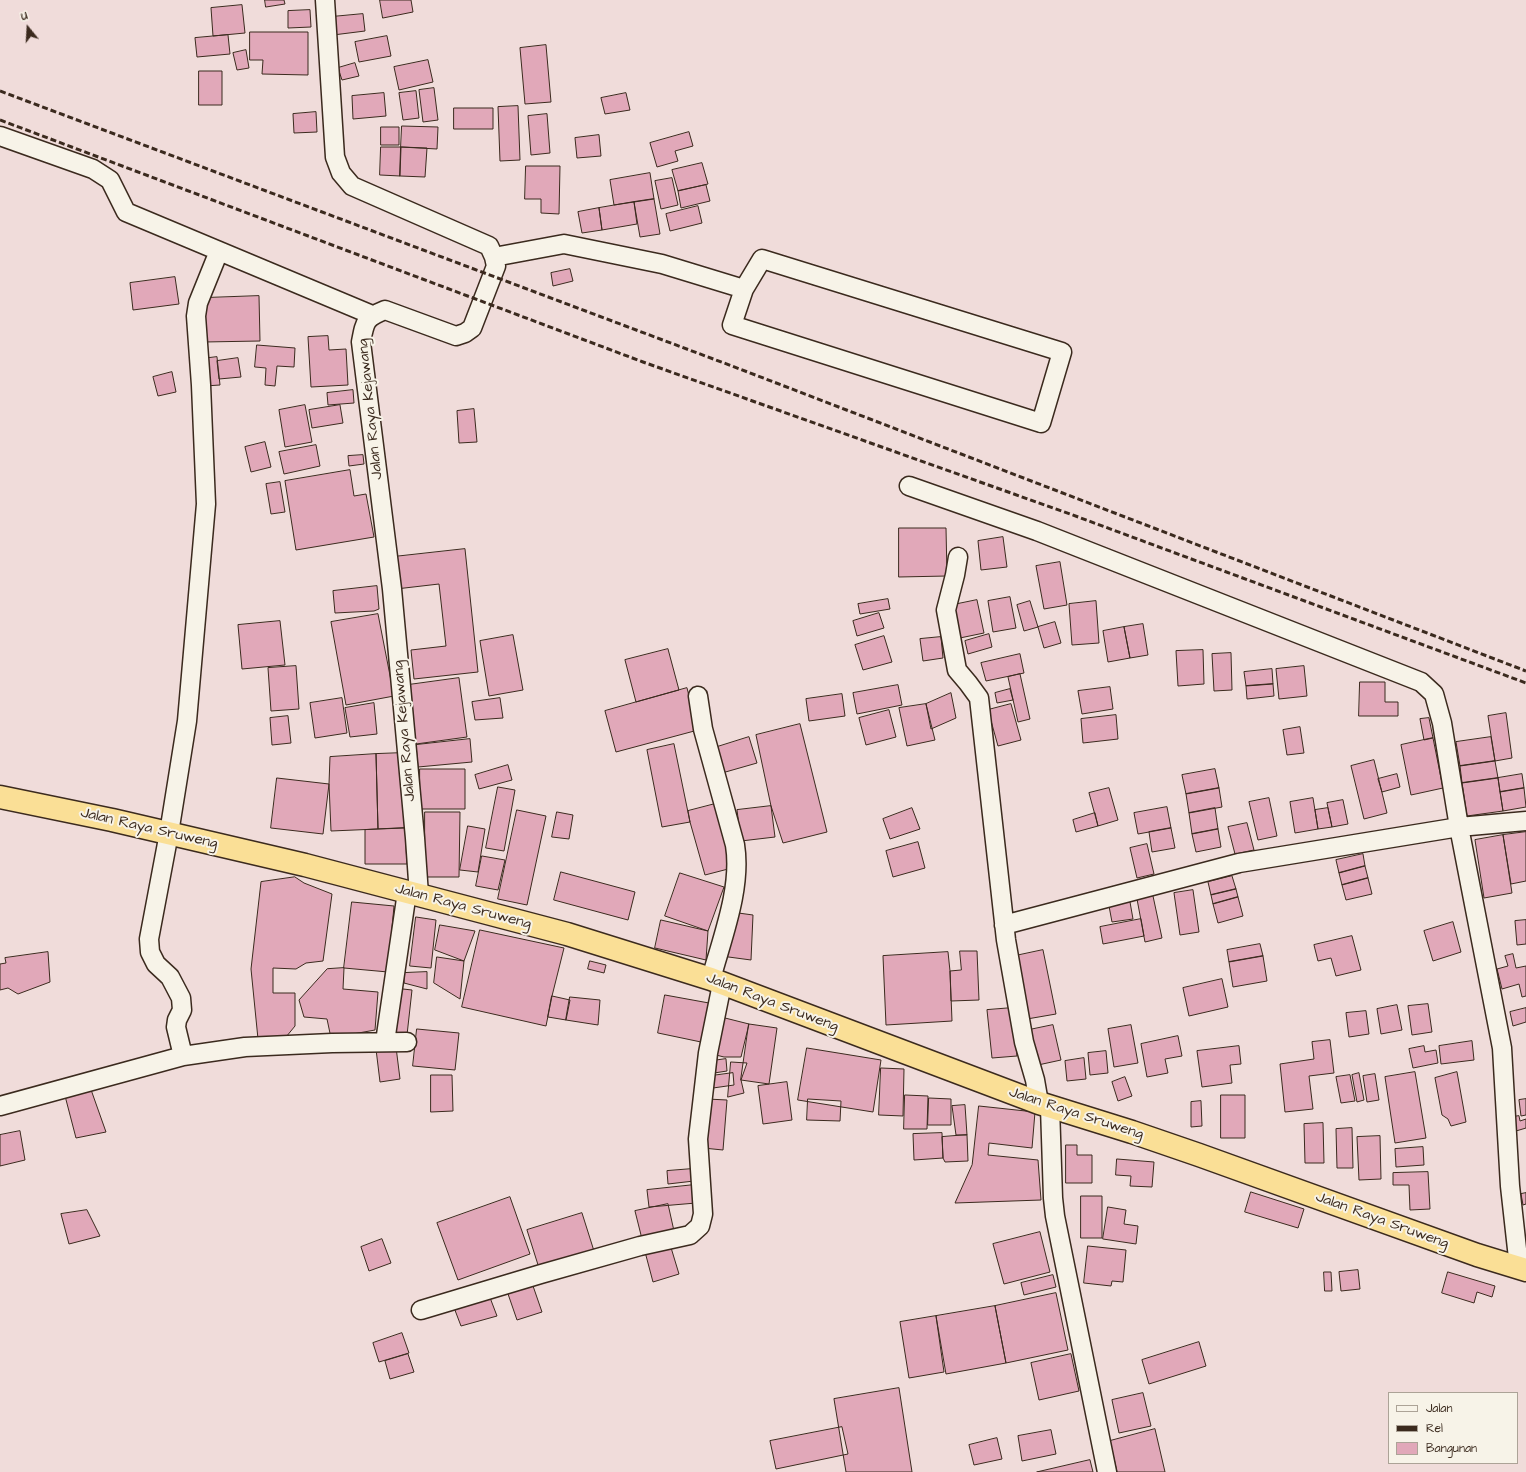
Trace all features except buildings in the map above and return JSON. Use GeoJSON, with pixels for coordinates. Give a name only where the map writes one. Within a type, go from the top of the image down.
{"type":"FeatureCollection","features":[{"type":"Feature","properties":{"kind":"highway","name":"Jalan Raya Sruweng"},"geometry":{"type":"LineString","coordinates":[[0,797],[169,833],[306,865],[567,934],[716,982],[1045,1105],[1132,1132],[1477,1255],[1522,1268]]}},
{"type":"Feature","properties":{"kind":"street"},"geometry":{"type":"LineString","coordinates":[[325,0],[334,157],[341,173],[352,186],[489,246],[494,257],[564,244],[662,264],[744,289]]}},
{"type":"Feature","properties":{"kind":"street"},"geometry":{"type":"LineString","coordinates":[[0,136],[93,169],[110,180],[126,212],[372,315]]}},
{"type":"Feature","properties":{"kind":"street"},"geometry":{"type":"LineString","coordinates":[[183,1056],[176,1027],[177,1020],[182,1010],[181,998],[170,977],[156,964],[150,952],[149,939],[169,833],[187,721],[206,504],[201,385],[196,316],[198,303],[219,251]]}},
{"type":"Feature","properties":{"kind":"street","name":"Jalan Raya Kejawang"},"geometry":{"type":"LineString","coordinates":[[385,1042],[413,894],[392,589],[361,342],[364,324],[372,315],[385,310],[456,336],[472,328],[493,276],[496,266],[494,257]]}},
{"type":"Feature","properties":{"kind":"street"},"geometry":{"type":"LineString","coordinates":[[762,259],[1062,352],[1041,423],[732,325],[744,289],[762,259]]}},
{"type":"Feature","properties":{"kind":"street"},"geometry":{"type":"LineString","coordinates":[[909,486],[1037,531],[1421,682],[1434,694],[1442,723],[1459,828],[1502,1048],[1518,1185],[1522,1268]]}},
{"type":"Feature","properties":{"kind":"street"},"geometry":{"type":"LineString","coordinates":[[958,557],[946,610],[957,670],[979,698],[1010,967],[1024,1042],[1035,1080],[1045,1105],[1053,1198],[1056,1216],[1107,1472]]}},
{"type":"Feature","properties":{"kind":"street"},"geometry":{"type":"LineString","coordinates":[[421,1310],[640,1246],[690,1235],[700,1226],[702,1214],[698,1139],[716,982],[733,899],[737,859],[735,845],[703,729],[698,696]]}},
{"type":"Feature","properties":{"kind":"street"},"geometry":{"type":"LineString","coordinates":[[1004,925],[1239,863],[1459,828],[1526,821]]}},
{"type":"Feature","properties":{"kind":"street"},"geometry":{"type":"LineString","coordinates":[[0,1106],[183,1056],[245,1047],[407,1042]]}},
{"type":"Feature","properties":{"kind":"railway"},"geometry":{"type":"LineString","coordinates":[[0,91],[732,366],[1526,671]]}},
{"type":"Feature","properties":{"kind":"railway"},"geometry":{"type":"LineString","coordinates":[[0,120],[643,362],[1070,514],[1526,683]]}}]}
